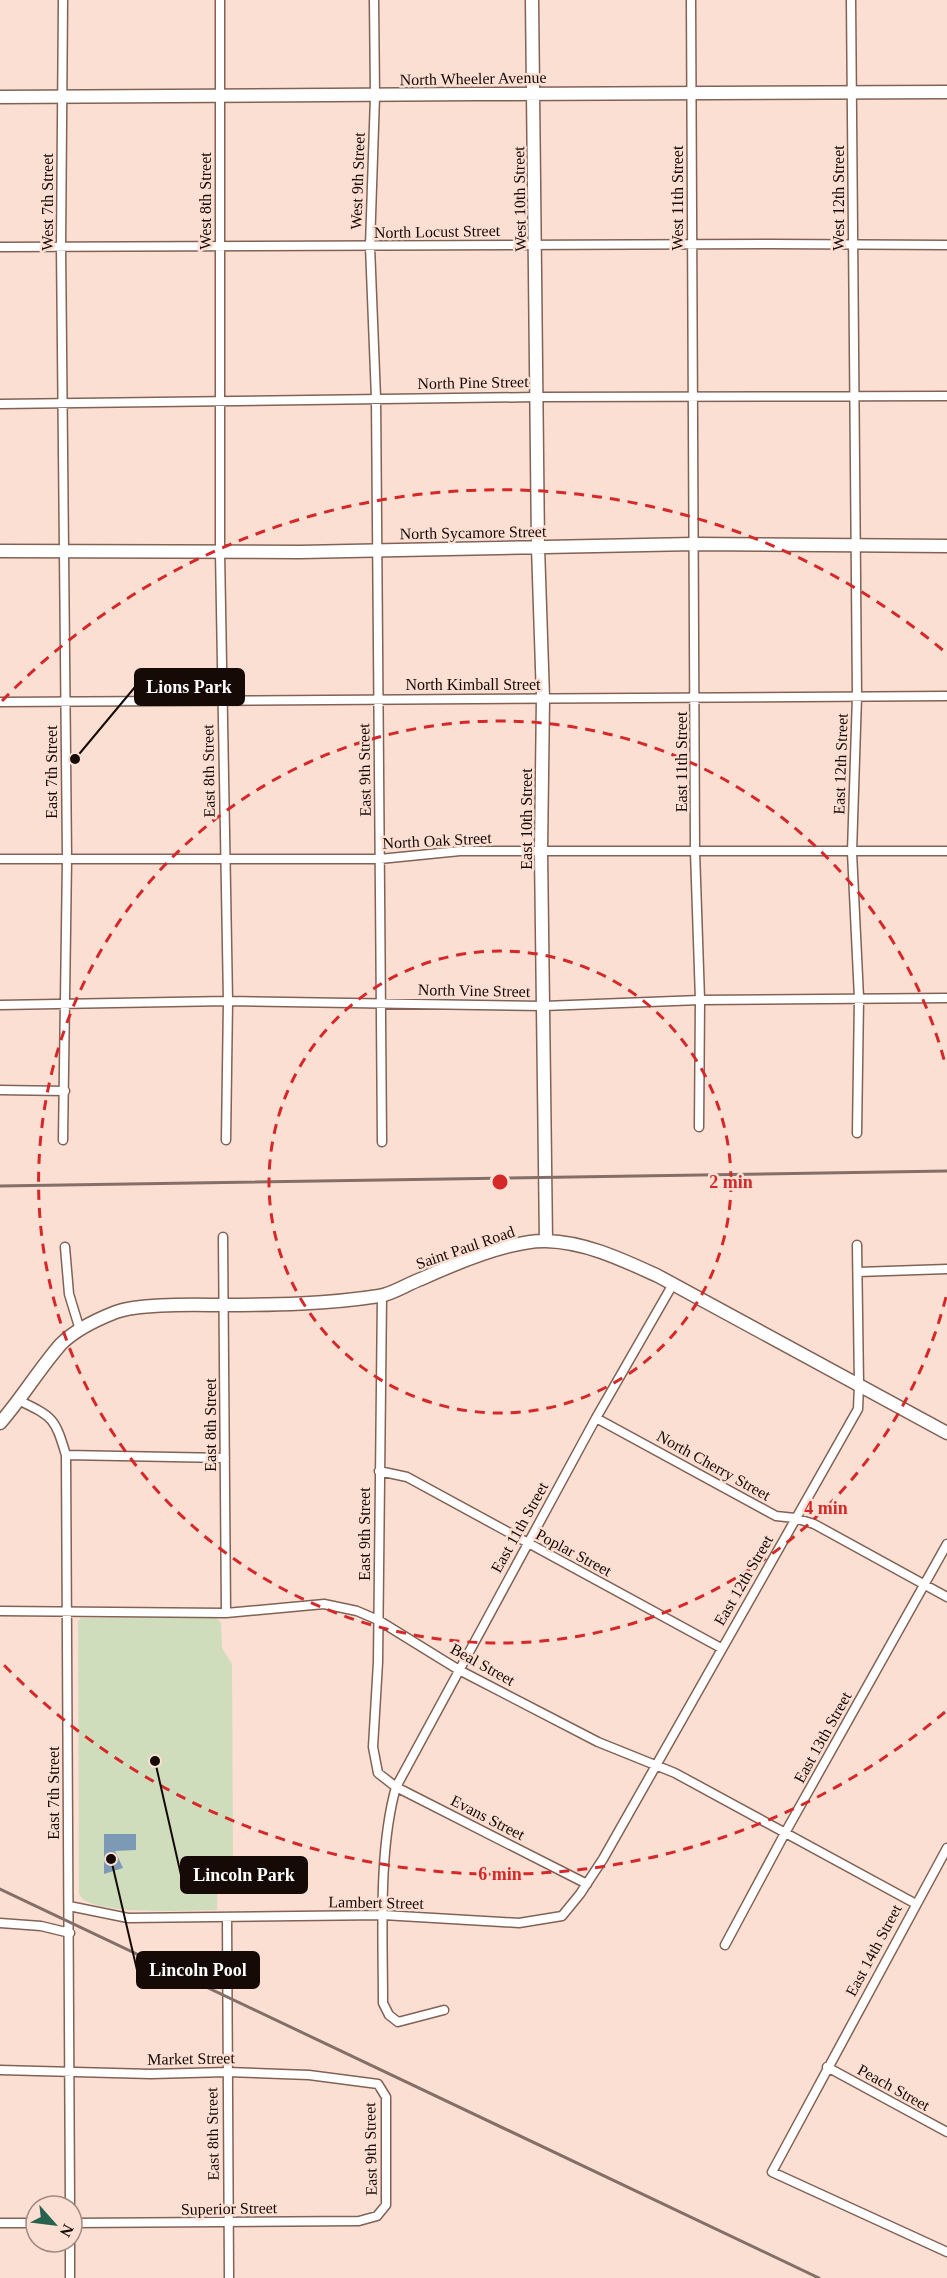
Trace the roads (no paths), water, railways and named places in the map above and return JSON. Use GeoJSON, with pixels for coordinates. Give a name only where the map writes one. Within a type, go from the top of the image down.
{"type":"FeatureCollection","features":[{"type":"Feature","properties":{"kind":"street","name":"West 7th Street"},"geometry":{"type":"LineString","coordinates":[[63,0],[61,246],[63,404]]}},
{"type":"Feature","properties":{"kind":"street","name":"West 8th Street"},"geometry":{"type":"LineString","coordinates":[[220,0],[220,402]]}},
{"type":"Feature","properties":{"kind":"street","name":"West 9th Street"},"geometry":{"type":"LineString","coordinates":[[374,0],[375,96],[370,246],[376,399]]}},
{"type":"Feature","properties":{"kind":"street","name":"West 10th Street"},"geometry":{"type":"LineString","coordinates":[[532,0],[537,245],[537,397]]}},
{"type":"Feature","properties":{"kind":"street","name":"West 11th Street"},"geometry":{"type":"LineString","coordinates":[[691,0],[693,396]]}},
{"type":"Feature","properties":{"kind":"street","name":"West 12th Street"},"geometry":{"type":"LineString","coordinates":[[851,0],[854,396]]}},
{"type":"Feature","properties":{"kind":"street","name":"North Wheeler Avenue"},"geometry":{"type":"LineString","coordinates":[[0,98],[947,92]]}},
{"type":"Feature","properties":{"kind":"street","name":"North Locust Street"},"geometry":{"type":"LineString","coordinates":[[0,247],[947,245]]}},
{"type":"Feature","properties":{"kind":"street","name":"East 11th Street"},"geometry":{"type":"LineString","coordinates":[[693,396],[695,851],[700,1000],[699,1128]]}},
{"type":"Feature","properties":{"kind":"street","name":"East 12th Street"},"geometry":{"type":"LineString","coordinates":[[854,396],[857,696],[852,852],[859,999],[857,1132]]}},
{"type":"Feature","properties":{"kind":"street","name":"North Pine Street"},"geometry":{"type":"LineString","coordinates":[[0,404],[537,397],[947,396]]}},
{"type":"Feature","properties":{"kind":"street","name":"East 10th Street"},"geometry":{"type":"LineString","coordinates":[[537,397],[538,547],[543,698],[541,851],[546,1241]]}},
{"type":"Feature","properties":{"kind":"street","name":"East 9th Street"},"geometry":{"type":"LineString","coordinates":[[376,399],[382,1142]]}},
{"type":"Feature","properties":{"kind":"street","name":"East 8th Street"},"geometry":{"type":"LineString","coordinates":[[220,402],[220,552],[228,1001],[226,1140]]}},
{"type":"Feature","properties":{"kind":"street","name":"East 7th Street"},"geometry":{"type":"LineString","coordinates":[[63,404],[67,859],[63,1140]]}},
{"type":"Feature","properties":{"kind":"street","name":"North Sycamore Street"},"geometry":{"type":"LineString","coordinates":[[0,551],[220,552],[694,544],[947,546]]}},
{"type":"Feature","properties":{"kind":"street","name":"North Kimball Street"},"geometry":{"type":"LineString","coordinates":[[0,702],[947,696]]}},
{"type":"Feature","properties":{"kind":"street","name":"North Oak Street"},"geometry":{"type":"LineString","coordinates":[[0,859],[380,859],[460,852],[541,851],[947,851]]}},
{"type":"Feature","properties":{"kind":"street","name":"North Vine Street"},"geometry":{"type":"LineString","coordinates":[[0,1005],[228,1001],[544,1006],[700,1000],[947,998]]}},
{"type":"Feature","properties":{"kind":"street"},"geometry":{"type":"LineString","coordinates":[[0,1090],[65,1091]]}},
{"type":"Feature","properties":{"kind":"street","name":"East 8th Street"},"geometry":{"type":"LineString","coordinates":[[223,1237],[226,1612]]}},
{"type":"Feature","properties":{"kind":"street","name":"Saint Paul Road"},"geometry":{"type":"LineString","coordinates":[[0,1423],[20,1401],[63,1343],[80,1330],[118,1311],[225,1305],[310,1305],[382,1295],[443,1269],[500,1250],[519,1244],[546,1241],[613,1255],[673,1284],[947,1433]]}},
{"type":"Feature","properties":{"kind":"street","name":"East 12th Street"},"geometry":{"type":"LineString","coordinates":[[570,1906],[587,1884],[858,1408],[857,1245]]}},
{"type":"Feature","properties":{"kind":"street"},"geometry":{"type":"LineString","coordinates":[[65,1247],[69,1294],[80,1330]]}},
{"type":"Feature","properties":{"kind":"street"},"geometry":{"type":"LineString","coordinates":[[858,1272],[947,1269]]}},
{"type":"Feature","properties":{"kind":"street","name":"East 11th Street"},"geometry":{"type":"LineString","coordinates":[[396,1787],[596,1418],[673,1284]]}},
{"type":"Feature","properties":{"kind":"street","name":"East 9th Street"},"geometry":{"type":"LineString","coordinates":[[378,1773],[373,1747],[378,1620],[382,1295]]}},
{"type":"Feature","properties":{"kind":"street","name":"East 7th Street"},"geometry":{"type":"LineString","coordinates":[[20,1401],[51,1418],[66,1455],[70,2194]]}},
{"type":"Feature","properties":{"kind":"street","name":"North Cherry Street"},"geometry":{"type":"LineString","coordinates":[[596,1418],[776,1516],[795,1518],[814,1524],[947,1597]]}},
{"type":"Feature","properties":{"kind":"street"},"geometry":{"type":"LineString","coordinates":[[66,1455],[225,1458]]}},
{"type":"Feature","properties":{"kind":"street","name":"Poplar Street"},"geometry":{"type":"LineString","coordinates":[[379,1471],[407,1477],[721,1648]]}},
{"type":"Feature","properties":{"kind":"street","name":"East 13th Street"},"geometry":{"type":"LineString","coordinates":[[725,1945],[947,1544]]}},
{"type":"Feature","properties":{"kind":"street","name":"Beal Street"},"geometry":{"type":"LineString","coordinates":[[0,1611],[226,1612],[324,1604],[357,1611],[378,1620],[459,1670],[598,1742],[675,1773],[916,1904]]}},
{"type":"Feature","properties":{"kind":"street","name":"Evans Street"},"geometry":{"type":"LineString","coordinates":[[378,1773],[396,1787],[587,1884]]}},
{"type":"Feature","properties":{"kind":"street"},"geometry":{"type":"LineString","coordinates":[[396,1787],[387,1833],[383,1915],[383,2003],[389,2015],[398,2022],[444,2010]]}},
{"type":"Feature","properties":{"kind":"street","name":"East 14th Street"},"geometry":{"type":"LineString","coordinates":[[947,1848],[772,2172],[947,2252]]}},
{"type":"Feature","properties":{"kind":"street","name":"Lambert Street"},"geometry":{"type":"LineString","coordinates":[[69,1906],[128,1918],[383,1915],[519,1923],[562,1916],[570,1906]]}},
{"type":"Feature","properties":{"kind":"street","name":"East 8th Street"},"geometry":{"type":"LineString","coordinates":[[227,1917],[228,2278]]}},
{"type":"Feature","properties":{"kind":"street"},"geometry":{"type":"LineString","coordinates":[[0,1923],[40,1926],[70,1933]]}},
{"type":"Feature","properties":{"kind":"street","name":"Peach Street"},"geometry":{"type":"LineString","coordinates":[[827,2067],[947,2132]]}},
{"type":"Feature","properties":{"kind":"street","name":"Market Street"},"geometry":{"type":"LineString","coordinates":[[0,2070],[151,2074],[226,2072],[309,2074],[378,2084],[380,2088]]}},
{"type":"Feature","properties":{"kind":"street","name":"East 9th Street"},"geometry":{"type":"LineString","coordinates":[[380,2088],[386,2097],[386,2205],[382,2210]]}},
{"type":"Feature","properties":{"kind":"street","name":"Superior Street"},"geometry":{"type":"LineString","coordinates":[[84,2223],[359,2221],[377,2216],[382,2210]]}},
{"type":"Feature","properties":{"kind":"street"},"geometry":{"type":"LineString","coordinates":[[0,2223],[24,2223]]}},
{"type":"Feature","properties":{"kind":"street"},"geometry":{"type":"LineString","coordinates":[[70,2254],[70,2278]]}},
{"type":"Feature","properties":{"kind":"water"},"geometry":{"type":"Polygon","coordinates":[[[104,1834],[136,1834],[136,1850],[115,1851],[123,1868],[104,1874],[104,1834]]]}},
{"type":"Feature","properties":{"kind":"railway"},"geometry":{"type":"LineString","coordinates":[[0,1186],[947,1171]]}},
{"type":"Feature","properties":{"kind":"railway"},"geometry":{"type":"LineString","coordinates":[[0,1889],[819,2278]]}},
{"type":"Feature","properties":{"kind":"place","name":"Lions Park"},"geometry":{"type":"Point","coordinates":[75,759]}},
{"type":"Feature","properties":{"kind":"place","name":"Lincoln Park"},"geometry":{"type":"Point","coordinates":[155,1761]}},
{"type":"Feature","properties":{"kind":"place","name":"Lincoln Pool"},"geometry":{"type":"Point","coordinates":[111,1859]}}]}
